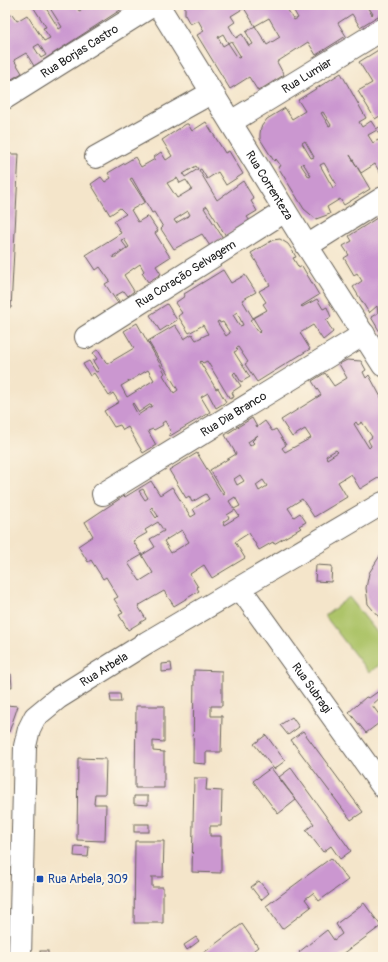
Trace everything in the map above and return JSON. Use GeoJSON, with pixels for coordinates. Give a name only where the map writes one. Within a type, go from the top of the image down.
{"type":"FeatureCollection","features":[{"type":"Feature","properties":{"kind":"street","name":"Rua Borjas Castro"},"geometry":{"type":"LineString","coordinates":[[5,98],[153,5]]}},
{"type":"Feature","properties":{"kind":"street","name":"Rua Correnteza"},"geometry":{"type":"LineString","coordinates":[[158,5],[285,211],[383,365]]}},
{"type":"Feature","properties":{"kind":"street","name":"Rua Lumiar"},"geometry":{"type":"LineString","coordinates":[[231,122],[383,29]]}},
{"type":"Feature","properties":{"kind":"street"},"geometry":{"type":"LineString","coordinates":[[96,157],[212,93]]}},
{"type":"Feature","properties":{"kind":"street"},"geometry":{"type":"LineString","coordinates":[[307,246],[383,198]]}},
{"type":"Feature","properties":{"kind":"street","name":"Rua Coração Selvagem"},"geometry":{"type":"LineString","coordinates":[[86,337],[285,211]]}},
{"type":"Feature","properties":{"kind":"street","name":"Rua Dia Branco"},"geometry":{"type":"LineString","coordinates":[[103,494],[364,334]]}},
{"type":"Feature","properties":{"kind":"street","name":"Rua Arbela"},"geometry":{"type":"LineString","coordinates":[[20,957],[25,746],[29,729],[35,717],[64,694],[146,643],[383,503]]}},
{"type":"Feature","properties":{"kind":"street","name":"Rua Subragi"},"geometry":{"type":"LineString","coordinates":[[240,588],[383,787]]}},
{"type":"Feature","properties":{"kind":"green space"},"geometry":{"type":"Polygon","coordinates":[[[349,597],[383,640],[383,662],[369,673],[325,616],[349,597]]]}},
{"type":"Feature","properties":{"kind":"building"},"geometry":{"type":"Polygon","coordinates":[[[32,5],[44,5],[59,29],[62,27],[48,5],[76,5],[79,11],[81,10],[79,7],[82,5],[128,5],[34,66],[26,53],[14,60],[22,73],[5,83],[5,18],[12,14],[17,21],[27,15],[44,41],[50,38],[43,28],[46,27],[32,5]],[[39,44],[34,47],[41,58],[46,55],[39,44]]]}},
{"type":"Feature","properties":{"kind":"building"},"geometry":{"type":"Polygon","coordinates":[[[185,5],[289,5],[286,7],[294,20],[298,18],[294,11],[297,9],[294,5],[319,5],[321,7],[325,5],[366,5],[372,15],[373,14],[367,5],[383,5],[383,13],[360,27],[352,14],[338,23],[346,36],[316,55],[308,42],[277,62],[284,75],[258,91],[249,77],[230,89],[197,35],[204,31],[198,20],[190,24],[185,15],[185,5]],[[244,8],[231,16],[235,22],[229,26],[236,38],[242,34],[249,46],[253,44],[246,32],[255,26],[244,8]],[[269,18],[255,26],[267,45],[280,37],[269,18]],[[223,34],[218,37],[223,46],[228,43],[223,34]],[[231,41],[228,43],[238,58],[241,57],[231,41]]]}},
{"type":"Feature","properties":{"kind":"building"},"geometry":{"type":"Polygon","coordinates":[[[383,47],[383,114],[375,119],[358,91],[372,83],[359,62],[383,47]]]}},
{"type":"Feature","properties":{"kind":"building"},"geometry":{"type":"Polygon","coordinates":[[[341,73],[366,118],[359,122],[362,127],[371,121],[377,130],[368,135],[373,143],[378,140],[383,148],[383,178],[375,164],[361,173],[350,155],[370,189],[344,205],[340,199],[327,207],[330,214],[316,219],[304,209],[278,167],[281,166],[276,159],[274,161],[260,139],[261,127],[267,119],[285,108],[292,119],[305,111],[298,100],[341,73]],[[323,112],[321,113],[329,126],[331,125],[323,112]],[[305,141],[302,143],[311,158],[314,157],[305,141]],[[303,163],[301,165],[309,177],[311,176],[303,163]],[[324,163],[320,165],[333,188],[337,185],[324,163]]]}},
{"type":"Feature","properties":{"kind":"building"},"geometry":{"type":"Polygon","coordinates":[[[206,122],[225,153],[229,151],[243,174],[226,185],[218,172],[207,179],[201,169],[199,170],[217,200],[243,181],[254,199],[251,201],[257,211],[247,217],[250,221],[226,236],[207,206],[204,208],[223,238],[210,246],[202,234],[174,249],[161,229],[163,227],[154,212],[152,213],[132,178],[130,179],[145,202],[131,210],[138,222],[148,216],[158,231],[155,233],[170,257],[156,266],[161,274],[148,282],[142,273],[144,271],[140,264],[124,275],[134,291],[128,296],[124,291],[115,296],[119,301],[117,302],[105,284],[110,281],[100,267],[96,270],[86,255],[121,233],[114,221],[126,214],[120,208],[110,215],[91,184],[101,177],[105,182],[111,178],[108,173],[135,157],[141,167],[155,159],[154,157],[161,152],[166,160],[172,156],[162,140],[186,124],[188,124],[192,131],[206,122]],[[196,166],[183,174],[185,177],[198,169],[196,166]],[[177,178],[167,183],[177,198],[192,189],[186,180],[180,183],[177,178]],[[188,211],[174,220],[176,223],[190,215],[188,211]],[[124,239],[121,240],[127,248],[113,256],[114,258],[129,247],[124,239]]]}},
{"type":"Feature","properties":{"kind":"building"},"geometry":{"type":"Polygon","coordinates":[[[383,125],[383,140],[376,129],[383,125]]]}},
{"type":"Feature","properties":{"kind":"building"},"geometry":{"type":"Polygon","coordinates":[[[5,154],[19,154],[11,308],[5,308],[5,154]]]}},
{"type":"Feature","properties":{"kind":"building"},"geometry":{"type":"Polygon","coordinates":[[[383,214],[383,258],[381,259],[383,262],[383,282],[379,285],[383,291],[383,337],[371,317],[378,313],[377,306],[369,313],[353,287],[362,281],[357,273],[354,275],[344,258],[349,255],[343,246],[352,241],[349,236],[383,214]]]}},
{"type":"Feature","properties":{"kind":"building"},"geometry":{"type":"Polygon","coordinates":[[[280,239],[288,244],[296,257],[293,258],[299,268],[302,266],[319,295],[301,306],[302,307],[317,299],[323,309],[327,307],[331,317],[326,320],[333,332],[323,340],[313,325],[300,333],[310,349],[257,382],[245,364],[248,362],[238,347],[236,348],[238,350],[234,352],[250,377],[241,382],[235,372],[233,374],[241,386],[232,392],[234,397],[230,399],[207,361],[203,363],[201,361],[200,362],[216,389],[218,388],[226,402],[216,408],[208,393],[201,397],[210,412],[170,436],[169,434],[171,432],[165,421],[162,423],[163,425],[154,430],[148,431],[156,445],[143,453],[128,427],[123,430],[120,425],[114,427],[104,411],[119,402],[113,393],[109,396],[94,373],[90,376],[83,364],[89,361],[96,372],[99,371],[93,361],[97,359],[93,353],[98,349],[107,364],[134,348],[124,331],[137,323],[165,373],[163,375],[174,393],[178,390],[148,341],[175,325],[184,339],[192,334],[196,340],[208,334],[203,325],[189,333],[178,316],[182,313],[175,303],[185,296],[184,294],[223,270],[231,283],[245,275],[256,292],[242,300],[253,318],[267,310],[263,304],[266,302],[259,291],[270,285],[251,253],[273,240],[280,239]],[[237,312],[233,315],[240,326],[243,325],[237,312]],[[253,318],[250,320],[259,333],[261,331],[253,318]],[[217,322],[226,336],[230,333],[223,322],[217,322]],[[148,370],[121,386],[127,397],[154,380],[148,370]],[[133,403],[132,404],[138,415],[152,406],[151,404],[139,412],[133,403]]]}},
{"type":"Feature","properties":{"kind":"building"},"geometry":{"type":"Polygon","coordinates":[[[167,304],[177,320],[160,331],[150,315],[167,304]]]}},
{"type":"Feature","properties":{"kind":"building"},"geometry":{"type":"Polygon","coordinates":[[[347,360],[361,361],[366,370],[363,372],[366,378],[369,375],[383,401],[383,475],[360,489],[351,474],[338,482],[347,497],[314,517],[302,499],[288,508],[294,517],[300,513],[306,522],[299,526],[301,528],[274,544],[273,542],[259,550],[249,533],[235,542],[245,558],[212,578],[204,565],[190,574],[199,591],[174,606],[164,591],[138,606],[146,619],[128,630],[119,615],[123,613],[114,599],[118,597],[106,577],[103,579],[91,560],[88,562],[78,546],[93,536],[85,522],[124,496],[125,497],[151,481],[160,495],[172,487],[191,517],[196,514],[193,509],[209,499],[206,494],[192,502],[189,496],[186,498],[169,470],[197,453],[223,495],[225,494],[210,470],[236,454],[225,435],[252,418],[257,427],[265,421],[272,431],[276,429],[286,445],[282,448],[285,452],[311,438],[305,429],[292,437],[281,420],[321,395],[312,381],[325,373],[334,386],[347,378],[339,364],[347,360]],[[356,422],[354,424],[369,448],[371,446],[368,440],[372,437],[362,422],[358,425],[356,422]],[[258,435],[248,442],[250,446],[254,443],[252,441],[258,435]],[[336,450],[326,456],[327,459],[338,452],[336,450]],[[240,475],[234,479],[237,485],[244,481],[240,475]],[[263,480],[256,485],[259,491],[267,486],[263,480]],[[143,489],[139,491],[145,500],[148,498],[143,489]],[[235,497],[229,501],[234,509],[240,506],[235,497]],[[152,507],[150,509],[156,518],[158,516],[152,507]],[[235,510],[227,515],[229,518],[223,522],[224,525],[239,516],[235,510]],[[158,522],[145,530],[147,533],[133,541],[142,555],[155,547],[150,539],[164,531],[158,522]],[[182,530],[164,541],[171,553],[189,542],[182,530]],[[142,555],[128,563],[140,581],[153,573],[142,555]]]}},
{"type":"Feature","properties":{"kind":"building"},"geometry":{"type":"Polygon","coordinates":[[[383,551],[383,622],[368,604],[366,588],[369,573],[383,551]]]}},
{"type":"Feature","properties":{"kind":"building"},"geometry":{"type":"Polygon","coordinates":[[[316,565],[332,566],[331,582],[315,581],[316,565]]]}},
{"type":"Feature","properties":{"kind":"building"},"geometry":{"type":"Polygon","coordinates":[[[171,663],[172,671],[162,672],[162,664],[171,663]]]}},
{"type":"Feature","properties":{"kind":"building"},"geometry":{"type":"Polygon","coordinates":[[[194,670],[222,671],[222,706],[211,706],[211,716],[222,716],[221,752],[206,752],[206,764],[193,763],[194,670]]]}},
{"type":"Feature","properties":{"kind":"building"},"geometry":{"type":"Polygon","coordinates":[[[5,673],[11,674],[12,687],[5,686],[5,673]]]}},
{"type":"Feature","properties":{"kind":"building"},"geometry":{"type":"Polygon","coordinates":[[[383,688],[383,697],[382,696],[372,705],[383,720],[366,733],[349,712],[366,697],[369,698],[383,688]]]}},
{"type":"Feature","properties":{"kind":"building"},"geometry":{"type":"Polygon","coordinates":[[[110,694],[120,694],[121,702],[111,702],[110,694]]]}},
{"type":"Feature","properties":{"kind":"building"},"geometry":{"type":"Polygon","coordinates":[[[5,705],[18,706],[9,732],[5,731],[5,705]]]}},
{"type":"Feature","properties":{"kind":"building"},"geometry":{"type":"Polygon","coordinates":[[[136,706],[164,706],[164,742],[153,741],[153,751],[164,752],[164,788],[135,788],[136,706]]]}},
{"type":"Feature","properties":{"kind":"building"},"geometry":{"type":"Polygon","coordinates":[[[292,717],[299,727],[288,735],[280,725],[292,717]]]}},
{"type":"Feature","properties":{"kind":"building"},"geometry":{"type":"Polygon","coordinates":[[[303,731],[363,812],[351,820],[291,740],[303,731]]]}},
{"type":"Feature","properties":{"kind":"building"},"geometry":{"type":"Polygon","coordinates":[[[266,735],[285,761],[274,769],[254,744],[266,735]]]}},
{"type":"Feature","properties":{"kind":"building"},"geometry":{"type":"Polygon","coordinates":[[[78,758],[106,759],[105,794],[95,794],[94,804],[106,804],[105,841],[77,840],[78,758]]]}},
{"type":"Feature","properties":{"kind":"building"},"geometry":{"type":"Polygon","coordinates":[[[271,768],[296,800],[278,814],[253,781],[271,768]]]}},
{"type":"Feature","properties":{"kind":"building"},"geometry":{"type":"Polygon","coordinates":[[[291,768],[351,851],[340,859],[331,846],[323,852],[306,830],[314,824],[279,777],[291,768]]]}},
{"type":"Feature","properties":{"kind":"building"},"geometry":{"type":"Polygon","coordinates":[[[194,778],[207,778],[206,790],[222,791],[221,826],[210,826],[210,836],[221,836],[221,873],[192,872],[194,778]]]}},
{"type":"Feature","properties":{"kind":"building"},"geometry":{"type":"Polygon","coordinates":[[[134,796],[148,796],[148,805],[134,804],[134,796]]]}},
{"type":"Feature","properties":{"kind":"building"},"geometry":{"type":"Polygon","coordinates":[[[134,824],[149,824],[149,832],[134,832],[134,824]]]}},
{"type":"Feature","properties":{"kind":"building"},"geometry":{"type":"Polygon","coordinates":[[[135,841],[164,841],[163,877],[152,877],[152,887],[163,887],[163,923],[134,923],[135,841]]]}},
{"type":"Feature","properties":{"kind":"building"},"geometry":{"type":"Polygon","coordinates":[[[75,846],[89,847],[88,857],[74,856],[75,846]]]}},
{"type":"Feature","properties":{"kind":"building"},"geometry":{"type":"Polygon","coordinates":[[[331,858],[348,880],[319,901],[313,893],[305,899],[311,907],[282,929],[266,906],[331,858]]]}},
{"type":"Feature","properties":{"kind":"building"},"geometry":{"type":"Polygon","coordinates":[[[259,881],[269,893],[261,900],[251,887],[259,881]]]}},
{"type":"Feature","properties":{"kind":"building"},"geometry":{"type":"Polygon","coordinates":[[[364,903],[381,926],[339,957],[303,957],[299,952],[327,930],[334,940],[342,934],[336,924],[364,903]]]}},
{"type":"Feature","properties":{"kind":"building"},"geometry":{"type":"Polygon","coordinates":[[[242,924],[258,947],[245,957],[198,957],[242,924]]]}},
{"type":"Feature","properties":{"kind":"building"},"geometry":{"type":"Polygon","coordinates":[[[196,937],[199,941],[187,950],[184,945],[196,937]]]}},
{"type":"Feature","properties":{"kind":"building"},"geometry":{"type":"Polygon","coordinates":[[[40,951],[48,951],[48,957],[40,957],[40,951]]]}},
{"type":"Feature","properties":{"kind":"place","name":"Rua Arbela, 309"},"geometry":{"type":"Point","coordinates":[40,879]}}]}
